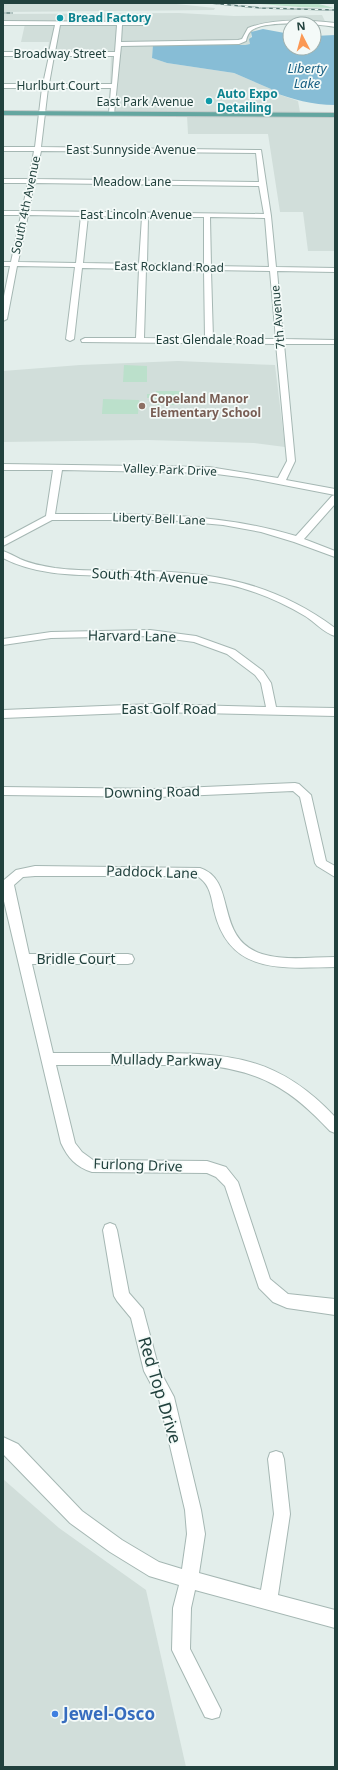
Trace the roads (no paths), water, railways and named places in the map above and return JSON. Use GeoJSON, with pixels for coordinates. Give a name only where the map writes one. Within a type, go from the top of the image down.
{"type":"FeatureCollection","features":[{"type":"Feature","properties":{"kind":"main road","name":"East Park Avenue"},"geometry":{"type":"LineString","coordinates":[[3,113],[335,115]]}},
{"type":"Feature","properties":{"kind":"street"},"geometry":{"type":"LineString","coordinates":[[3,23],[143,23]]}},
{"type":"Feature","properties":{"kind":"street","name":"South 4th Avenue"},"geometry":{"type":"LineString","coordinates":[[3,319],[5,300],[38,149],[46,86],[58,23]]}},
{"type":"Feature","properties":{"kind":"street"},"geometry":{"type":"LineString","coordinates":[[112,113],[113,86],[118,54],[120,23]]}},
{"type":"Feature","properties":{"kind":"street"},"geometry":{"type":"LineString","coordinates":[[118,44],[164,42],[239,42],[244,40],[247,32],[251,28],[265,25],[335,25]]}},
{"type":"Feature","properties":{"kind":"street","name":"Broadway Street"},"geometry":{"type":"LineString","coordinates":[[3,54],[118,54]]}},
{"type":"Feature","properties":{"kind":"street","name":"Hurlburt Court"},"geometry":{"type":"LineString","coordinates":[[3,86],[113,86]]}},
{"type":"Feature","properties":{"kind":"street","name":"East Sunnyside Avenue"},"geometry":{"type":"LineString","coordinates":[[3,149],[259,151]]}},
{"type":"Feature","properties":{"kind":"street","name":"7th Avenue"},"geometry":{"type":"LineString","coordinates":[[259,151],[262,184],[268,216],[291,461],[281,481]]}},
{"type":"Feature","properties":{"kind":"street","name":"Meadow Lane"},"geometry":{"type":"LineString","coordinates":[[3,181],[262,184]]}},
{"type":"Feature","properties":{"kind":"street","name":"East Lincoln Avenue"},"geometry":{"type":"LineString","coordinates":[[3,213],[268,216]]}},
{"type":"Feature","properties":{"kind":"street"},"geometry":{"type":"LineString","coordinates":[[70,339],[80,266],[85,214]]}},
{"type":"Feature","properties":{"kind":"street"},"geometry":{"type":"LineString","coordinates":[[140,340],[145,215]]}},
{"type":"Feature","properties":{"kind":"street"},"geometry":{"type":"LineString","coordinates":[[207,215],[209,340]]}},
{"type":"Feature","properties":{"kind":"street","name":"East Rockland Road"},"geometry":{"type":"LineString","coordinates":[[3,264],[335,270]]}},
{"type":"Feature","properties":{"kind":"street","name":"East Glendale Road"},"geometry":{"type":"LineString","coordinates":[[85,340],[335,342]]}},
{"type":"Feature","properties":{"kind":"street","name":"Valley Park Drive"},"geometry":{"type":"LineString","coordinates":[[3,468],[209,470],[281,481],[335,492]]}},
{"type":"Feature","properties":{"kind":"street"},"geometry":{"type":"LineString","coordinates":[[3,544],[50,517],[54,507],[58,468]]}},
{"type":"Feature","properties":{"kind":"street"},"geometry":{"type":"LineString","coordinates":[[298,540],[335,498]]}},
{"type":"Feature","properties":{"kind":"street","name":"Liberty Bell Lane"},"geometry":{"type":"LineString","coordinates":[[50,517],[190,518],[240,525],[298,540],[335,554]]}},
{"type":"Feature","properties":{"kind":"street","name":"South 4th Avenue"},"geometry":{"type":"LineString","coordinates":[[3,554],[27,565],[75,573],[173,574],[234,582],[270,594],[299,606],[335,633]]}},
{"type":"Feature","properties":{"kind":"street","name":"Harvard Lane"},"geometry":{"type":"LineString","coordinates":[[3,642],[51,635],[157,634],[196,639],[231,652],[259,672],[266,683],[272,711]]}},
{"type":"Feature","properties":{"kind":"street","name":"East Golf Road"},"geometry":{"type":"LineString","coordinates":[[3,714],[152,708],[335,712]]}},
{"type":"Feature","properties":{"kind":"street","name":"Downing Road"},"geometry":{"type":"LineString","coordinates":[[3,791],[158,793],[302,787],[321,864],[332,870]]}},
{"type":"Feature","properties":{"kind":"street","name":"Paddock Lane"},"geometry":{"type":"LineString","coordinates":[[13,878],[20,873],[35,871],[201,872],[213,881],[216,888],[221,920],[226,932],[240,948],[260,959],[271,961],[335,962]]}},
{"type":"Feature","properties":{"kind":"street","name":"Furlong Drive"},"geometry":{"type":"LineString","coordinates":[[13,878],[8,883],[7,888],[47,1060],[68,1143],[73,1153],[82,1161],[92,1166],[207,1167],[221,1172],[231,1182],[264,1283],[278,1297],[287,1301],[335,1307]]}},
{"type":"Feature","properties":{"kind":"street","name":"Bridle Court"},"geometry":{"type":"LineString","coordinates":[[24,958],[128,959]]}},
{"type":"Feature","properties":{"kind":"street","name":"Mullady Parkway"},"geometry":{"type":"LineString","coordinates":[[47,1060],[204,1059],[226,1061],[275,1076],[314,1104],[335,1127]]}},
{"type":"Feature","properties":{"kind":"street","name":"Red Top Drive"},"geometry":{"type":"LineString","coordinates":[[110,1230],[122,1296],[138,1314],[152,1371],[166,1397],[193,1510],[196,1534],[189,1579],[182,1608],[181,1650],[212,1710]]}},
{"type":"Feature","properties":{"kind":"street"},"geometry":{"type":"LineString","coordinates":[[3,1444],[12,1450],[76,1517],[116,1546],[155,1570],[335,1619]]}},
{"type":"Feature","properties":{"kind":"street"},"geometry":{"type":"LineString","coordinates":[[268,1601],[282,1514],[276,1459]]}},
{"type":"Feature","properties":{"kind":"water","name":"Liberty Lake"},"geometry":{"type":"Polygon","coordinates":[[[263,29],[282,33],[282,56],[322,56],[322,36],[335,35],[335,105],[310,103],[280,95],[272,92],[271,89],[234,73],[167,63],[152,58],[153,44],[245,45],[250,44],[249,39],[252,37],[251,32],[263,29]]]}},
{"type":"Feature","properties":{"kind":"railway"},"geometry":{"type":"LineString","coordinates":[[210,3],[261,8],[335,10]]}},
{"type":"Feature","properties":{"kind":"railway"},"geometry":{"type":"LineString","coordinates":[[3,13],[12,13]]}},
{"type":"Feature","properties":{"kind":"place","name":"Bread Factory"},"geometry":{"type":"Point","coordinates":[60,18]}},
{"type":"Feature","properties":{"kind":"place","name":"Auto Expo Detailing"},"geometry":{"type":"Point","coordinates":[209,101]}},
{"type":"Feature","properties":{"kind":"place","name":"Copeland Manor Elementary School"},"geometry":{"type":"Point","coordinates":[142,406]}},
{"type":"Feature","properties":{"kind":"place","name":"Jewel-Osco"},"geometry":{"type":"Point","coordinates":[55,1714]}}]}
